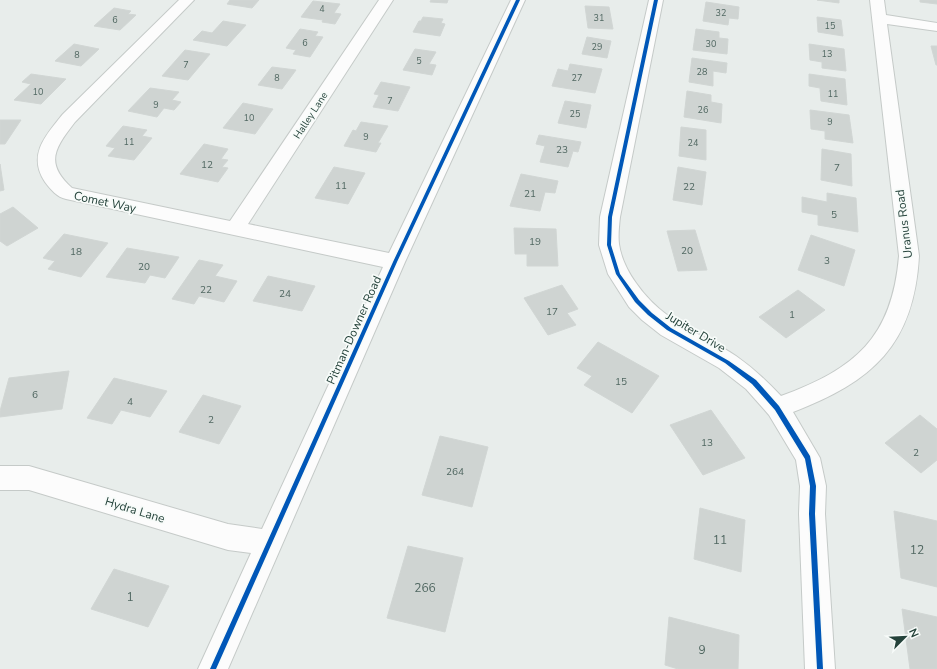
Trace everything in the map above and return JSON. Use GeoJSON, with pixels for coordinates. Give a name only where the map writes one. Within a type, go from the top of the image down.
{"type":"FeatureCollection","features":[{"type":"Feature","properties":{"kind":"street","name":"Comet Way"},"geometry":{"type":"LineString","coordinates":[[187,0],[69,118],[53,138],[47,151],[45,162],[50,175],[57,185],[66,193],[395,262]]}},
{"type":"Feature","properties":{"kind":"street","name":"Halley Lane"},"geometry":{"type":"LineString","coordinates":[[235,229],[386,0]]}},
{"type":"Feature","properties":{"kind":"street","name":"Pitman-Downer Road"},"geometry":{"type":"LineString","coordinates":[[213,669],[395,262],[518,0]]}},
{"type":"Feature","properties":{"kind":"street","name":"Jupiter Drive"},"geometry":{"type":"LineString","coordinates":[[656,0],[610,217],[609,245],[618,274],[637,301],[650,314],[669,329],[727,362],[754,382],[777,408],[808,458],[812,479],[820,669]]}},
{"type":"Feature","properties":{"kind":"street","name":"Uranus Road"},"geometry":{"type":"LineString","coordinates":[[777,408],[812,394],[855,371],[870,357],[882,341],[900,307],[905,291],[909,274],[909,256],[878,9]]}},
{"type":"Feature","properties":{"kind":"street"},"geometry":{"type":"LineString","coordinates":[[878,9],[937,27]]}},
{"type":"Feature","properties":{"kind":"street","name":"Hydra Lane"},"geometry":{"type":"LineString","coordinates":[[0,478],[29,478],[228,537],[270,543]]}},
{"type":"Feature","properties":{"kind":"building"},"geometry":{"type":"Polygon","coordinates":[[[230,0],[259,0],[252,8],[227,4],[230,0]]]}},
{"type":"Feature","properties":{"kind":"building"},"geometry":{"type":"Polygon","coordinates":[[[431,0],[448,0],[447,3],[430,2],[431,0]]]}},
{"type":"Feature","properties":{"kind":"building"},"geometry":{"type":"Polygon","coordinates":[[[817,0],[839,0],[839,3],[817,0]]]}},
{"type":"Feature","properties":{"kind":"building"},"geometry":{"type":"Polygon","coordinates":[[[920,0],[937,0],[937,4],[920,2],[920,0]]]}},
{"type":"Feature","properties":{"kind":"building"},"geometry":{"type":"Polygon","coordinates":[[[313,1],[340,4],[334,13],[341,14],[335,24],[322,22],[323,20],[301,17],[313,1]]]}},
{"type":"Feature","properties":{"kind":"building"},"geometry":{"type":"Polygon","coordinates":[[[706,2],[739,7],[738,19],[729,18],[728,25],[703,21],[706,2]]]}},
{"type":"Feature","properties":{"kind":"building"},"geometry":{"type":"Polygon","coordinates":[[[585,6],[609,7],[613,29],[588,28],[585,6]]]}},
{"type":"Feature","properties":{"kind":"building"},"geometry":{"type":"Polygon","coordinates":[[[114,8],[131,11],[128,14],[136,15],[120,30],[94,26],[114,8]]]}},
{"type":"Feature","properties":{"kind":"building"},"geometry":{"type":"Polygon","coordinates":[[[423,17],[443,19],[441,23],[445,24],[440,36],[413,32],[423,17]]]}},
{"type":"Feature","properties":{"kind":"building"},"geometry":{"type":"Polygon","coordinates":[[[817,17],[841,20],[843,36],[818,32],[817,17]]]}},
{"type":"Feature","properties":{"kind":"building"},"geometry":{"type":"Polygon","coordinates":[[[223,21],[246,25],[227,46],[193,40],[202,31],[212,33],[223,21]]]}},
{"type":"Feature","properties":{"kind":"building"},"geometry":{"type":"Polygon","coordinates":[[[300,29],[318,32],[315,36],[323,37],[310,57],[293,54],[296,50],[286,48],[300,29]]]}},
{"type":"Feature","properties":{"kind":"building"},"geometry":{"type":"Polygon","coordinates":[[[696,29],[719,32],[719,38],[728,39],[727,54],[693,50],[696,29]]]}},
{"type":"Feature","properties":{"kind":"building"},"geometry":{"type":"Polygon","coordinates":[[[587,37],[611,41],[607,58],[582,54],[587,37]]]}},
{"type":"Feature","properties":{"kind":"building"},"geometry":{"type":"Polygon","coordinates":[[[74,44],[99,49],[81,66],[55,61],[74,44]]]}},
{"type":"Feature","properties":{"kind":"building"},"geometry":{"type":"Polygon","coordinates":[[[809,44],[844,49],[846,71],[822,68],[822,62],[810,60],[809,44]]]}},
{"type":"Feature","properties":{"kind":"building"},"geometry":{"type":"Polygon","coordinates":[[[931,46],[937,46],[937,65],[936,65],[931,46]]]}},
{"type":"Feature","properties":{"kind":"building"},"geometry":{"type":"Polygon","coordinates":[[[415,49],[436,52],[429,64],[436,65],[432,75],[403,70],[415,49]]]}},
{"type":"Feature","properties":{"kind":"building"},"geometry":{"type":"Polygon","coordinates":[[[185,50],[210,54],[188,80],[162,76],[185,50]]]}},
{"type":"Feature","properties":{"kind":"building"},"geometry":{"type":"Polygon","coordinates":[[[692,58],[727,63],[726,73],[713,71],[713,86],[689,82],[692,58]]]}},
{"type":"Feature","properties":{"kind":"building"},"geometry":{"type":"Polygon","coordinates":[[[570,64],[602,69],[595,93],[552,86],[558,69],[568,71],[570,64]]]}},
{"type":"Feature","properties":{"kind":"building"},"geometry":{"type":"Polygon","coordinates":[[[272,67],[296,70],[282,89],[258,85],[272,67]]]}},
{"type":"Feature","properties":{"kind":"building"},"geometry":{"type":"Polygon","coordinates":[[[31,74],[66,79],[41,104],[14,100],[31,84],[22,82],[31,74]]]}},
{"type":"Feature","properties":{"kind":"building"},"geometry":{"type":"Polygon","coordinates":[[[809,74],[845,79],[847,105],[821,101],[820,88],[809,86],[809,74]]]}},
{"type":"Feature","properties":{"kind":"building"},"geometry":{"type":"Polygon","coordinates":[[[381,82],[410,87],[398,111],[373,107],[379,95],[374,94],[381,82]]]}},
{"type":"Feature","properties":{"kind":"building"},"geometry":{"type":"Polygon","coordinates":[[[150,88],[179,92],[172,100],[181,102],[174,110],[164,108],[157,117],[128,111],[150,88]]]}},
{"type":"Feature","properties":{"kind":"building"},"geometry":{"type":"Polygon","coordinates":[[[687,91],[711,95],[711,102],[722,104],[721,123],[684,117],[687,91]]]}},
{"type":"Feature","properties":{"kind":"building"},"geometry":{"type":"Polygon","coordinates":[[[565,101],[591,105],[586,128],[558,123],[565,101]]]}},
{"type":"Feature","properties":{"kind":"building"},"geometry":{"type":"Polygon","coordinates":[[[243,103],[273,109],[255,134],[223,128],[243,103]]]}},
{"type":"Feature","properties":{"kind":"building"},"geometry":{"type":"Polygon","coordinates":[[[810,110],[849,115],[853,143],[825,139],[825,131],[811,129],[810,110]]]}},
{"type":"Feature","properties":{"kind":"building"},"geometry":{"type":"Polygon","coordinates":[[[0,120],[21,120],[5,144],[0,144],[0,120]]]}},
{"type":"Feature","properties":{"kind":"building"},"geometry":{"type":"Polygon","coordinates":[[[361,122],[388,126],[378,143],[381,143],[376,152],[344,146],[353,130],[356,131],[361,122]]]}},
{"type":"Feature","properties":{"kind":"building"},"geometry":{"type":"Polygon","coordinates":[[[123,126],[147,130],[142,136],[152,138],[134,160],[108,156],[115,148],[106,146],[123,126]]]}},
{"type":"Feature","properties":{"kind":"building"},"geometry":{"type":"Polygon","coordinates":[[[681,127],[706,130],[706,160],[679,156],[681,127]]]}},
{"type":"Feature","properties":{"kind":"building"},"geometry":{"type":"Polygon","coordinates":[[[539,135],[581,142],[578,152],[573,151],[568,167],[540,162],[545,146],[536,144],[539,135]]]}},
{"type":"Feature","properties":{"kind":"building"},"geometry":{"type":"Polygon","coordinates":[[[204,144],[228,149],[221,159],[228,160],[222,167],[228,168],[218,182],[180,174],[204,144]]]}},
{"type":"Feature","properties":{"kind":"building"},"geometry":{"type":"Polygon","coordinates":[[[822,149],[851,154],[852,186],[821,180],[822,149]]]}},
{"type":"Feature","properties":{"kind":"building"},"geometry":{"type":"Polygon","coordinates":[[[0,164],[4,190],[0,191],[0,164]]]}},
{"type":"Feature","properties":{"kind":"building"},"geometry":{"type":"Polygon","coordinates":[[[334,167],[365,173],[348,204],[315,198],[334,167]]]}},
{"type":"Feature","properties":{"kind":"building"},"geometry":{"type":"Polygon","coordinates":[[[678,167],[706,172],[702,205],[673,200],[678,167]]]}},
{"type":"Feature","properties":{"kind":"building"},"geometry":{"type":"Polygon","coordinates":[[[521,174],[558,181],[555,193],[545,192],[540,211],[510,206],[521,174]]]}},
{"type":"Feature","properties":{"kind":"building"},"geometry":{"type":"Polygon","coordinates":[[[827,193],[856,198],[858,232],[818,225],[818,215],[802,212],[802,197],[827,202],[827,193]]]}},
{"type":"Feature","properties":{"kind":"building"},"geometry":{"type":"Polygon","coordinates":[[[13,207],[38,228],[7,246],[0,241],[0,214],[13,207]]]}},
{"type":"Feature","properties":{"kind":"building"},"geometry":{"type":"Polygon","coordinates":[[[514,228],[556,229],[558,266],[527,266],[527,254],[515,254],[514,228]]]}},
{"type":"Feature","properties":{"kind":"building"},"geometry":{"type":"Polygon","coordinates":[[[695,230],[707,270],[678,271],[667,231],[695,230]]]}},
{"type":"Feature","properties":{"kind":"building"},"geometry":{"type":"Polygon","coordinates":[[[64,234],[108,243],[81,277],[48,269],[55,261],[43,258],[64,234]]]}},
{"type":"Feature","properties":{"kind":"building"},"geometry":{"type":"Polygon","coordinates":[[[811,235],[855,250],[844,286],[798,270],[811,235]]]}},
{"type":"Feature","properties":{"kind":"building"},"geometry":{"type":"Polygon","coordinates":[[[127,248],[179,257],[165,278],[150,275],[145,283],[106,277],[127,248]]]}},
{"type":"Feature","properties":{"kind":"building"},"geometry":{"type":"Polygon","coordinates":[[[199,260],[223,265],[215,276],[237,281],[224,302],[199,296],[194,304],[172,299],[199,260]]]}},
{"type":"Feature","properties":{"kind":"building"},"geometry":{"type":"Polygon","coordinates":[[[268,276],[315,286],[302,311],[253,301],[268,276]]]}},
{"type":"Feature","properties":{"kind":"building"},"geometry":{"type":"Polygon","coordinates":[[[562,285],[578,309],[567,313],[576,325],[548,335],[524,298],[562,285]]]}},
{"type":"Feature","properties":{"kind":"building"},"geometry":{"type":"Polygon","coordinates":[[[798,290],[825,310],[786,338],[759,317],[798,290]]]}},
{"type":"Feature","properties":{"kind":"building"},"geometry":{"type":"Polygon","coordinates":[[[598,342],[659,376],[632,413],[584,385],[592,376],[577,368],[598,342]]]}},
{"type":"Feature","properties":{"kind":"building"},"geometry":{"type":"Polygon","coordinates":[[[69,371],[62,409],[0,417],[0,411],[9,378],[69,371]]]}},
{"type":"Feature","properties":{"kind":"building"},"geometry":{"type":"Polygon","coordinates":[[[114,378],[167,391],[150,417],[121,410],[112,424],[87,418],[114,378]]]}},
{"type":"Feature","properties":{"kind":"building"},"geometry":{"type":"Polygon","coordinates":[[[203,395],[241,406],[219,444],[179,432],[203,395]]]}},
{"type":"Feature","properties":{"kind":"building"},"geometry":{"type":"Polygon","coordinates":[[[711,410],[745,458],[703,475],[670,425],[711,410]]]}},
{"type":"Feature","properties":{"kind":"building"},"geometry":{"type":"Polygon","coordinates":[[[920,415],[937,429],[937,460],[921,473],[885,443],[920,415]]]}},
{"type":"Feature","properties":{"kind":"building"},"geometry":{"type":"Polygon","coordinates":[[[440,436],[488,447],[472,507],[422,495],[440,436]]]}},
{"type":"Feature","properties":{"kind":"building"},"geometry":{"type":"Polygon","coordinates":[[[700,508],[745,520],[741,572],[694,559],[700,508]]]}},
{"type":"Feature","properties":{"kind":"building"},"geometry":{"type":"Polygon","coordinates":[[[894,511],[937,521],[937,587],[901,578],[894,511]]]}},
{"type":"Feature","properties":{"kind":"building"},"geometry":{"type":"Polygon","coordinates":[[[408,546],[463,558],[445,632],[387,618],[408,546]]]}},
{"type":"Feature","properties":{"kind":"building"},"geometry":{"type":"Polygon","coordinates":[[[114,569],[169,586],[148,627],[91,609],[114,569]]]}},
{"type":"Feature","properties":{"kind":"building"},"geometry":{"type":"Polygon","coordinates":[[[902,609],[937,617],[937,669],[910,669],[902,609]]]}},
{"type":"Feature","properties":{"kind":"building"},"geometry":{"type":"Polygon","coordinates":[[[669,617],[739,635],[738,669],[678,669],[665,665],[669,617]]]}},
{"type":"Feature","properties":{"kind":"cycle path"},"geometry":{"type":"LineString","coordinates":[[213,669],[395,262],[518,0]]}},
{"type":"Feature","properties":{"kind":"cycle path"},"geometry":{"type":"LineString","coordinates":[[656,0],[610,217],[609,245],[618,274],[637,301],[650,314],[669,329],[727,362],[754,382],[777,408],[808,458],[813,486],[812,514],[820,669]]}}]}
